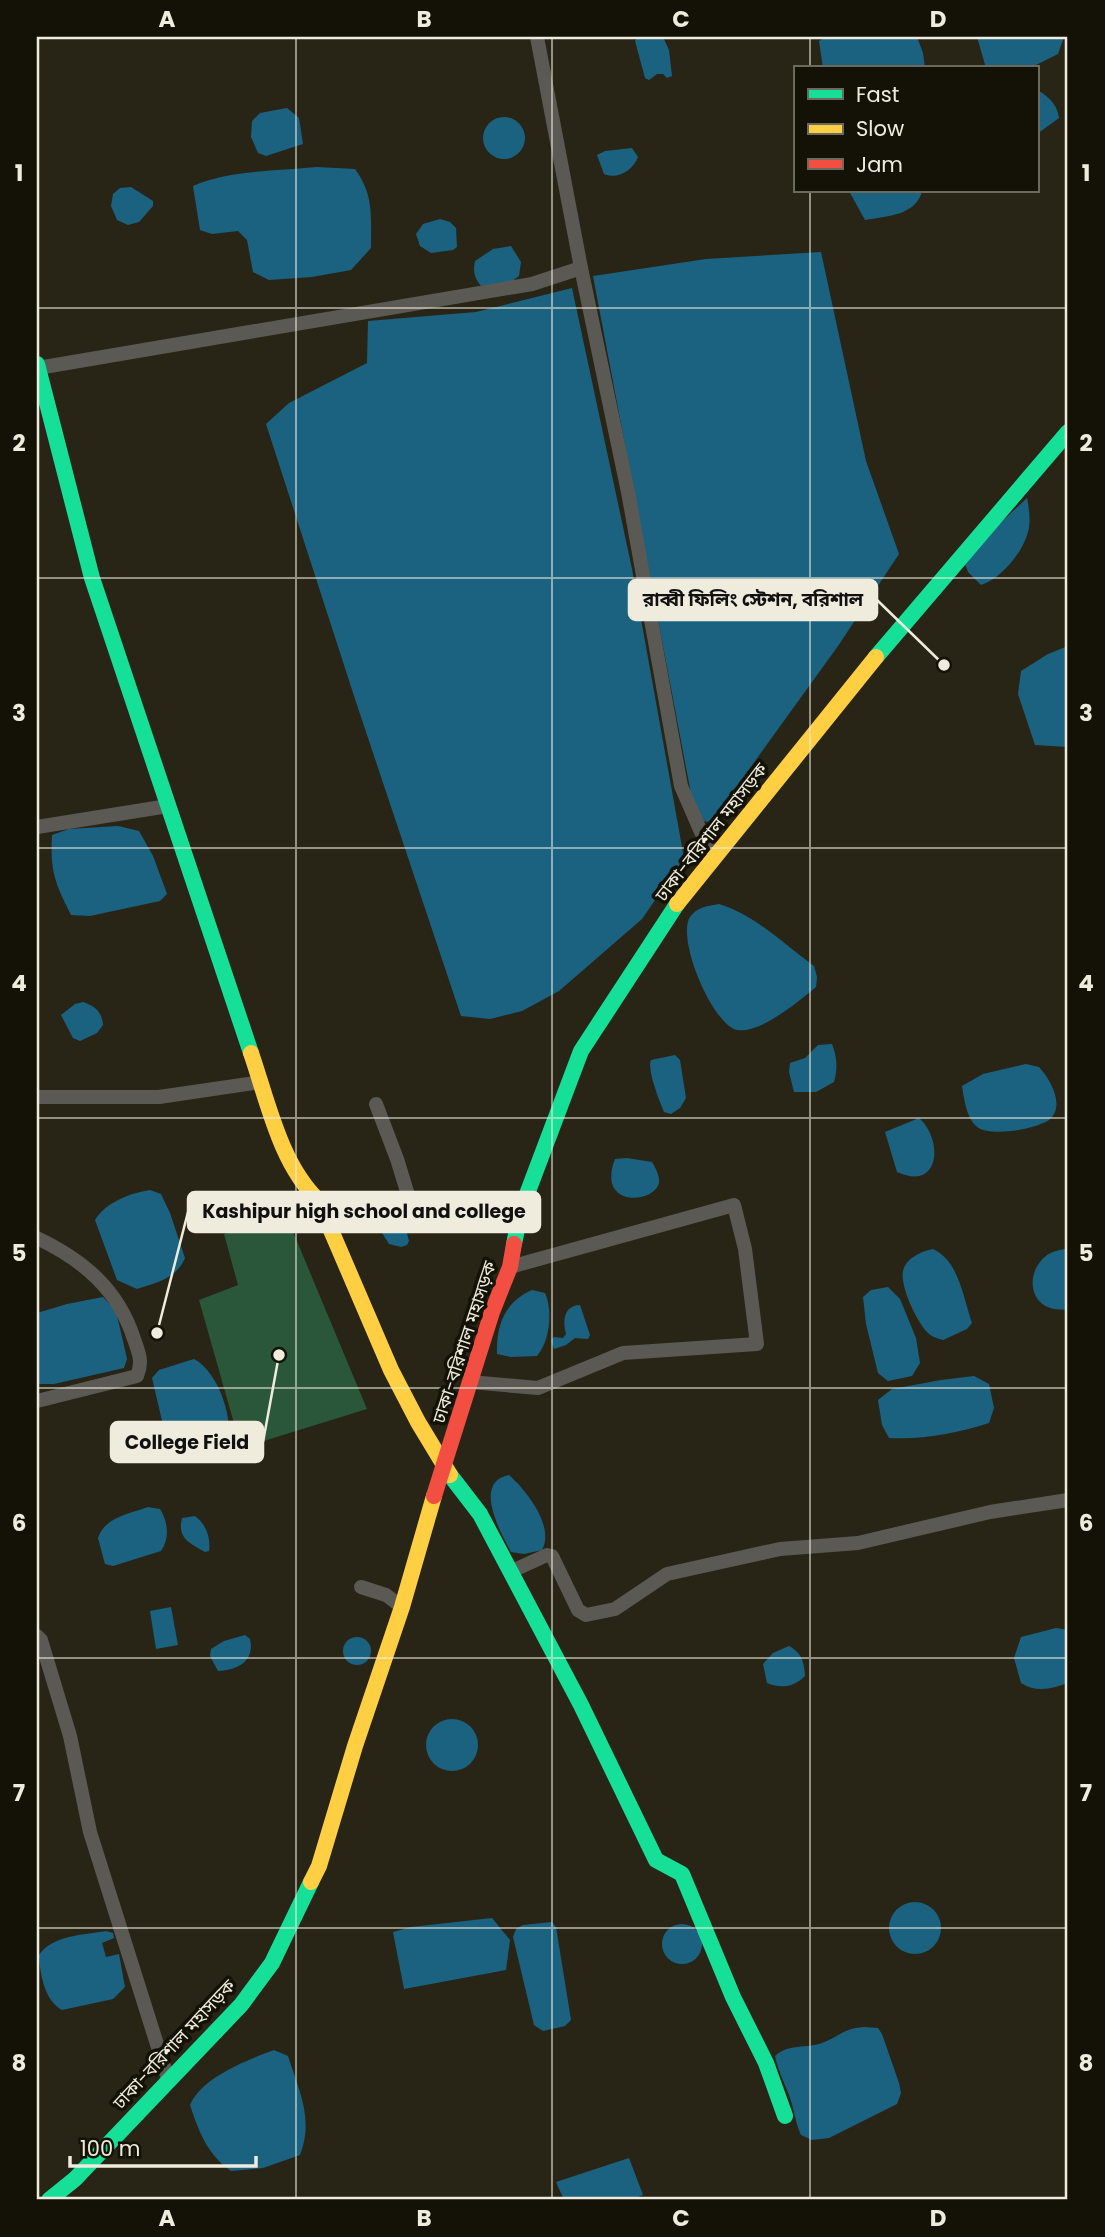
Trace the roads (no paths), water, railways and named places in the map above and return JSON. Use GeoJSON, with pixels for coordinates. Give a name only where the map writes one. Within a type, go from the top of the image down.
{"type":"FeatureCollection","features":[{"type":"Feature","properties":{"kind":"main road"},"geometry":{"type":"LineString","coordinates":[[37,366],[92,578],[261,1082],[291,1163],[306,1191],[318,1200],[391,1370],[444,1467],[480,1514],[512,1571],[633,1808],[656,1860],[681,1874],[733,1997],[766,2063],[785,2116]]}},
{"type":"Feature","properties":{"kind":"main road","name":"ঢাকা-বরিশাল মহাসড়ক"},"geometry":{"type":"LineString","coordinates":[[49,2200],[75,2179],[241,2005],[278,1951],[319,1866],[492,1312],[510,1266],[521,1210],[581,1051],[677,905],[716,855],[904,622],[1068,432]]}},
{"type":"Feature","properties":{"kind":"street"},"geometry":{"type":"LineString","coordinates":[[537,37],[581,268],[628,492],[681,786],[701,832],[716,855]]}},
{"type":"Feature","properties":{"kind":"street"},"geometry":{"type":"LineString","coordinates":[[37,366],[532,284],[581,268]]}},
{"type":"Feature","properties":{"kind":"street"},"geometry":{"type":"LineString","coordinates":[[37,827],[168,806]]}},
{"type":"Feature","properties":{"kind":"street"},"geometry":{"type":"LineString","coordinates":[[37,1097],[159,1097],[261,1082]]}},
{"type":"Feature","properties":{"kind":"street"},"geometry":{"type":"LineString","coordinates":[[376,1104],[413,1211],[423,1216],[458,1210],[521,1210]]}},
{"type":"Feature","properties":{"kind":"street"},"geometry":{"type":"LineString","coordinates":[[470,1382],[538,1388],[624,1353],[757,1344],[745,1249],[734,1205],[510,1266]]}},
{"type":"Feature","properties":{"kind":"street"},"geometry":{"type":"LineString","coordinates":[[37,1238],[69,1254],[115,1297],[128,1319],[141,1359],[137,1376],[37,1401]]}},
{"type":"Feature","properties":{"kind":"street"},"geometry":{"type":"LineString","coordinates":[[512,1571],[547,1555],[552,1556],[578,1610],[586,1615],[615,1609],[667,1574],[780,1549],[858,1543],[990,1512],[1068,1500]]}},
{"type":"Feature","properties":{"kind":"street"},"geometry":{"type":"LineString","coordinates":[[361,1587],[386,1595],[402,1607]]}},
{"type":"Feature","properties":{"kind":"street"},"geometry":{"type":"LineString","coordinates":[[37,1636],[41,1640],[70,1736],[90,1832],[168,2079]]}},
{"type":"Feature","properties":{"kind":"water"},"geometry":{"type":"Polygon","coordinates":[[[638,37],[663,37],[669,50],[672,76],[667,78],[663,74],[657,74],[649,80],[645,78],[635,41],[638,37]]]}},
{"type":"Feature","properties":{"kind":"water"},"geometry":{"type":"Polygon","coordinates":[[[826,37],[917,37],[925,66],[823,66],[819,41],[826,37]]]}},
{"type":"Feature","properties":{"kind":"water"},"geometry":{"type":"Polygon","coordinates":[[[977,37],[1064,37],[1058,54],[1034,66],[985,66],[977,37]]]}},
{"type":"Feature","properties":{"kind":"water"},"geometry":{"type":"Polygon","coordinates":[[[1041,92],[1053,104],[1059,118],[1038,133],[1038,93],[1041,92]]]}},
{"type":"Feature","properties":{"kind":"water"},"geometry":{"type":"Polygon","coordinates":[[[287,108],[299,118],[303,144],[266,156],[258,153],[251,137],[252,121],[260,113],[287,108]]]}},
{"type":"Feature","properties":{"kind":"water"},"geometry":{"type":"Polygon","coordinates":[[[504,117],[519,123],[525,138],[519,153],[504,159],[489,153],[483,138],[489,123],[504,117]]]}},
{"type":"Feature","properties":{"kind":"water"},"geometry":{"type":"Polygon","coordinates":[[[632,148],[638,157],[629,170],[615,176],[604,174],[597,155],[605,151],[632,148]]]}},
{"type":"Feature","properties":{"kind":"water"},"geometry":{"type":"Polygon","coordinates":[[[317,167],[355,169],[366,188],[370,206],[371,248],[351,270],[312,277],[269,280],[253,272],[247,240],[238,231],[212,234],[200,230],[193,186],[238,174],[317,167]]]}},
{"type":"Feature","properties":{"kind":"water"},"geometry":{"type":"Polygon","coordinates":[[[131,187],[153,201],[153,206],[139,222],[128,225],[117,220],[111,206],[113,194],[120,188],[131,187]]]}},
{"type":"Feature","properties":{"kind":"water"},"geometry":{"type":"Polygon","coordinates":[[[850,192],[922,192],[914,206],[907,210],[891,216],[865,220],[850,192]]]}},
{"type":"Feature","properties":{"kind":"water"},"geometry":{"type":"Polygon","coordinates":[[[440,219],[450,222],[456,228],[457,247],[431,253],[420,246],[416,234],[423,224],[440,219]]]}},
{"type":"Feature","properties":{"kind":"water"},"geometry":{"type":"Polygon","coordinates":[[[511,246],[521,262],[519,276],[511,282],[481,286],[475,274],[475,261],[493,249],[511,246]]]}},
{"type":"Feature","properties":{"kind":"water"},"geometry":{"type":"Polygon","coordinates":[[[821,252],[866,461],[899,554],[838,646],[711,822],[700,821],[692,799],[593,276],[706,259],[821,252]]]}},
{"type":"Feature","properties":{"kind":"water"},"geometry":{"type":"Polygon","coordinates":[[[572,288],[632,569],[684,858],[642,919],[559,991],[522,1011],[490,1019],[461,1016],[266,424],[289,403],[367,363],[368,321],[476,312],[572,288]]]}},
{"type":"Feature","properties":{"kind":"water"},"geometry":{"type":"Polygon","coordinates":[[[1027,498],[1029,524],[1021,548],[1003,571],[981,585],[968,572],[963,558],[1027,498]]]}},
{"type":"Feature","properties":{"kind":"water"},"geometry":{"type":"Polygon","coordinates":[[[1068,646],[1068,747],[1035,745],[1018,694],[1021,671],[1048,654],[1068,646]]]}},
{"type":"Feature","properties":{"kind":"water"},"geometry":{"type":"Polygon","coordinates":[[[118,826],[139,831],[153,856],[167,894],[160,901],[90,916],[71,915],[55,877],[52,835],[69,829],[118,826]]]}},
{"type":"Feature","properties":{"kind":"water"},"geometry":{"type":"Polygon","coordinates":[[[719,904],[745,915],[769,931],[814,966],[817,977],[816,987],[790,1008],[768,1022],[746,1030],[737,1030],[728,1025],[708,998],[692,961],[688,943],[687,928],[690,917],[699,909],[719,904]]]}},
{"type":"Feature","properties":{"kind":"water"},"geometry":{"type":"Polygon","coordinates":[[[83,1002],[97,1010],[103,1025],[97,1033],[80,1041],[73,1038],[61,1015],[75,1004],[83,1002]]]}},
{"type":"Feature","properties":{"kind":"water"},"geometry":{"type":"Polygon","coordinates":[[[832,1044],[836,1063],[834,1082],[816,1092],[794,1092],[789,1072],[790,1063],[805,1058],[818,1045],[832,1044]]]}},
{"type":"Feature","properties":{"kind":"water"},"geometry":{"type":"Polygon","coordinates":[[[675,1055],[680,1060],[686,1098],[680,1108],[671,1114],[664,1112],[650,1065],[651,1060],[675,1055]]]}},
{"type":"Feature","properties":{"kind":"water"},"geometry":{"type":"Polygon","coordinates":[[[1026,1064],[1039,1067],[1048,1078],[1056,1100],[1054,1114],[1043,1123],[1012,1131],[982,1130],[976,1126],[968,1113],[962,1086],[983,1074],[1026,1064]]]}},
{"type":"Feature","properties":{"kind":"water"},"geometry":{"type":"Polygon","coordinates":[[[919,1118],[932,1138],[934,1160],[930,1169],[922,1175],[912,1176],[897,1172],[885,1132],[919,1118]]]}},
{"type":"Feature","properties":{"kind":"water"},"geometry":{"type":"Polygon","coordinates":[[[615,1159],[652,1162],[659,1180],[655,1190],[638,1198],[619,1194],[613,1186],[611,1175],[615,1159]]]}},
{"type":"Feature","properties":{"kind":"water"},"geometry":{"type":"Polygon","coordinates":[[[150,1190],[161,1194],[185,1258],[171,1275],[137,1289],[117,1280],[95,1220],[119,1200],[150,1190]]]}},
{"type":"Feature","properties":{"kind":"water"},"geometry":{"type":"Polygon","coordinates":[[[395,1205],[401,1210],[409,1241],[401,1247],[389,1244],[380,1229],[377,1217],[377,1213],[395,1205]]]}},
{"type":"Feature","properties":{"kind":"water"},"geometry":{"type":"Polygon","coordinates":[[[1068,1248],[1068,1309],[1045,1306],[1034,1291],[1034,1272],[1047,1255],[1068,1248]]]}},
{"type":"Feature","properties":{"kind":"water"},"geometry":{"type":"Polygon","coordinates":[[[933,1249],[949,1262],[954,1271],[972,1323],[967,1329],[943,1340],[930,1334],[919,1321],[910,1304],[903,1278],[905,1266],[911,1259],[919,1253],[933,1249]]]}},
{"type":"Feature","properties":{"kind":"water"},"geometry":{"type":"Polygon","coordinates":[[[888,1287],[900,1299],[916,1338],[920,1363],[912,1376],[888,1381],[878,1373],[866,1324],[863,1297],[871,1290],[888,1287]]]}},
{"type":"Feature","properties":{"kind":"water"},"geometry":{"type":"Polygon","coordinates":[[[532,1290],[545,1293],[549,1308],[549,1325],[541,1350],[537,1356],[511,1357],[497,1354],[498,1333],[504,1316],[515,1301],[532,1290]]]}},
{"type":"Feature","properties":{"kind":"water"},"geometry":{"type":"Polygon","coordinates":[[[103,1297],[116,1311],[127,1359],[124,1368],[54,1384],[37,1384],[37,1313],[103,1297]]]}},
{"type":"Feature","properties":{"kind":"water"},"geometry":{"type":"Polygon","coordinates":[[[580,1305],[590,1335],[588,1339],[575,1338],[554,1349],[551,1340],[554,1337],[563,1338],[566,1334],[567,1311],[580,1305]]]}},
{"type":"Feature","properties":{"kind":"water"},"geometry":{"type":"Polygon","coordinates":[[[194,1359],[218,1386],[227,1413],[229,1438],[226,1449],[220,1452],[195,1459],[175,1460],[167,1442],[152,1378],[159,1370],[194,1359]]]}},
{"type":"Feature","properties":{"kind":"water"},"geometry":{"type":"Polygon","coordinates":[[[974,1376],[989,1384],[994,1408],[989,1423],[940,1435],[889,1438],[882,1425],[878,1400],[892,1389],[974,1376]]]}},
{"type":"Feature","properties":{"kind":"water"},"geometry":{"type":"Polygon","coordinates":[[[509,1475],[530,1499],[542,1520],[545,1541],[542,1550],[524,1554],[511,1552],[501,1533],[492,1509],[492,1487],[498,1480],[509,1475]]]}},
{"type":"Feature","properties":{"kind":"water"},"geometry":{"type":"Polygon","coordinates":[[[148,1507],[160,1509],[165,1519],[167,1535],[161,1551],[113,1566],[105,1564],[98,1538],[101,1531],[118,1517],[148,1507]]]}},
{"type":"Feature","properties":{"kind":"water"},"geometry":{"type":"Polygon","coordinates":[[[195,1516],[207,1532],[209,1551],[205,1552],[194,1546],[181,1530],[182,1518],[195,1516]]]}},
{"type":"Feature","properties":{"kind":"water"},"geometry":{"type":"Polygon","coordinates":[[[171,1607],[178,1645],[156,1649],[150,1611],[171,1607]]]}},
{"type":"Feature","properties":{"kind":"water"},"geometry":{"type":"Polygon","coordinates":[[[1056,1628],[1068,1630],[1068,1683],[1044,1689],[1021,1683],[1014,1658],[1021,1637],[1056,1628]]]}},
{"type":"Feature","properties":{"kind":"water"},"geometry":{"type":"Polygon","coordinates":[[[245,1635],[250,1639],[251,1647],[247,1659],[232,1669],[218,1671],[210,1656],[211,1649],[224,1641],[245,1635]]]}},
{"type":"Feature","properties":{"kind":"water"},"geometry":{"type":"Polygon","coordinates":[[[357,1637],[367,1641],[371,1651],[367,1661],[357,1665],[347,1661],[343,1651],[347,1641],[357,1637]]]}},
{"type":"Feature","properties":{"kind":"water"},"geometry":{"type":"Polygon","coordinates":[[[789,1646],[802,1658],[805,1676],[787,1686],[767,1683],[763,1664],[773,1653],[789,1646]]]}},
{"type":"Feature","properties":{"kind":"water"},"geometry":{"type":"Polygon","coordinates":[[[452,1719],[462,1721],[470,1727],[476,1735],[476,1755],[470,1763],[462,1769],[452,1771],[442,1769],[434,1763],[428,1755],[426,1745],[428,1735],[434,1727],[442,1721],[452,1719]]]}},
{"type":"Feature","properties":{"kind":"water"},"geometry":{"type":"Polygon","coordinates":[[[915,1902],[925,1904],[933,1910],[939,1918],[939,1938],[933,1946],[925,1952],[915,1954],[905,1952],[897,1946],[891,1938],[889,1928],[891,1918],[897,1910],[905,1904],[915,1902]]]}},
{"type":"Feature","properties":{"kind":"water"},"geometry":{"type":"Polygon","coordinates":[[[492,1918],[510,1940],[506,1970],[404,1989],[393,1932],[411,1927],[492,1918]]]}},
{"type":"Feature","properties":{"kind":"water"},"geometry":{"type":"Polygon","coordinates":[[[552,1922],[556,1927],[571,2020],[565,2026],[543,2031],[534,2025],[513,1937],[516,1929],[523,1925],[552,1922]]]}},
{"type":"Feature","properties":{"kind":"water"},"geometry":{"type":"Polygon","coordinates":[[[682,1924],[696,1930],[702,1944],[696,1958],[682,1964],[668,1958],[662,1944],[668,1930],[682,1924]]]}},
{"type":"Feature","properties":{"kind":"water"},"geometry":{"type":"Polygon","coordinates":[[[106,1931],[113,1933],[114,1938],[102,1943],[106,1957],[119,1954],[125,1987],[113,1999],[62,2010],[47,1993],[39,1955],[52,1943],[60,1940],[106,1931]]]}},
{"type":"Feature","properties":{"kind":"water"},"geometry":{"type":"Polygon","coordinates":[[[864,2027],[878,2028],[882,2034],[899,2083],[901,2093],[897,2104],[829,2138],[812,2140],[801,2135],[775,2056],[786,2049],[816,2045],[846,2031],[864,2027]]]}},
{"type":"Feature","properties":{"kind":"water"},"geometry":{"type":"Polygon","coordinates":[[[274,2050],[288,2056],[303,2105],[306,2129],[300,2155],[263,2168],[231,2171],[210,2150],[190,2105],[204,2086],[215,2078],[239,2064],[274,2050]]]}},
{"type":"Feature","properties":{"kind":"water"},"geometry":{"type":"Polygon","coordinates":[[[629,2158],[643,2195],[630,2200],[564,2200],[556,2182],[629,2158]]]}},
{"type":"Feature","properties":{"kind":"place","name":"রাব্বী ফিলিং স্টেশন, বরিশাল"},"geometry":{"type":"Point","coordinates":[944,665]}},
{"type":"Feature","properties":{"kind":"place","name":"Kashipur high school and college"},"geometry":{"type":"Point","coordinates":[157,1333]}},
{"type":"Feature","properties":{"kind":"place","name":"College Field"},"geometry":{"type":"Point","coordinates":[279,1355]}}]}
